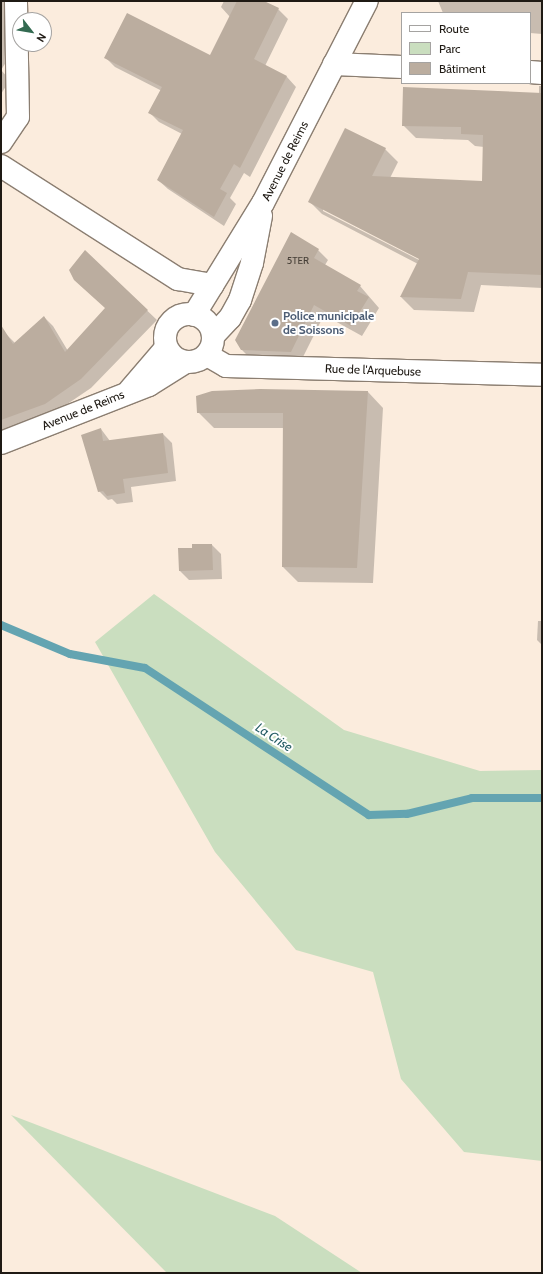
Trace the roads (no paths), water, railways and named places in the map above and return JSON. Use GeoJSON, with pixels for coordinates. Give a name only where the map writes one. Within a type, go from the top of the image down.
{"type":"FeatureCollection","features":[{"type":"Feature","properties":{"kind":"main road"},"geometry":{"type":"LineString","coordinates":[[1,142],[18,117],[16,1]]}},
{"type":"Feature","properties":{"kind":"main road","name":"Avenue de Reims"},"geometry":{"type":"LineString","coordinates":[[194,315],[263,203],[367,1]]}},
{"type":"Feature","properties":{"kind":"main road"},"geometry":{"type":"LineString","coordinates":[[334,64],[401,67]]}},
{"type":"Feature","properties":{"kind":"main road"},"geometry":{"type":"LineString","coordinates":[[531,72],[542,73]]}},
{"type":"Feature","properties":{"kind":"main road"},"geometry":{"type":"LineString","coordinates":[[1,166],[178,280],[212,286]]}},
{"type":"Feature","properties":{"kind":"main road"},"geometry":{"type":"LineString","coordinates":[[210,345],[207,322],[194,315],[179,316],[168,326],[165,333],[166,348],[176,360],[184,363],[200,360],[230,318],[248,277],[263,203]]}},
{"type":"Feature","properties":{"kind":"main road","name":"Rue de l'Arquebuse"},"geometry":{"type":"LineString","coordinates":[[210,345],[226,366],[542,375]]}},
{"type":"Feature","properties":{"kind":"main road"},"geometry":{"type":"LineString","coordinates":[[128,392],[166,348]]}},
{"type":"Feature","properties":{"kind":"main road","name":"Avenue de Reims"},"geometry":{"type":"LineString","coordinates":[[1,443],[149,385],[184,363]]}},
{"type":"Feature","properties":{"kind":"waterway","name":"La Crise"},"geometry":{"type":"LineString","coordinates":[[1,625],[70,654],[145,668],[369,815],[407,814],[472,798],[542,798]]}},
{"type":"Feature","properties":{"kind":"place","name":"Police municipale de Soissons"},"geometry":{"type":"Point","coordinates":[275,323]}}]}
